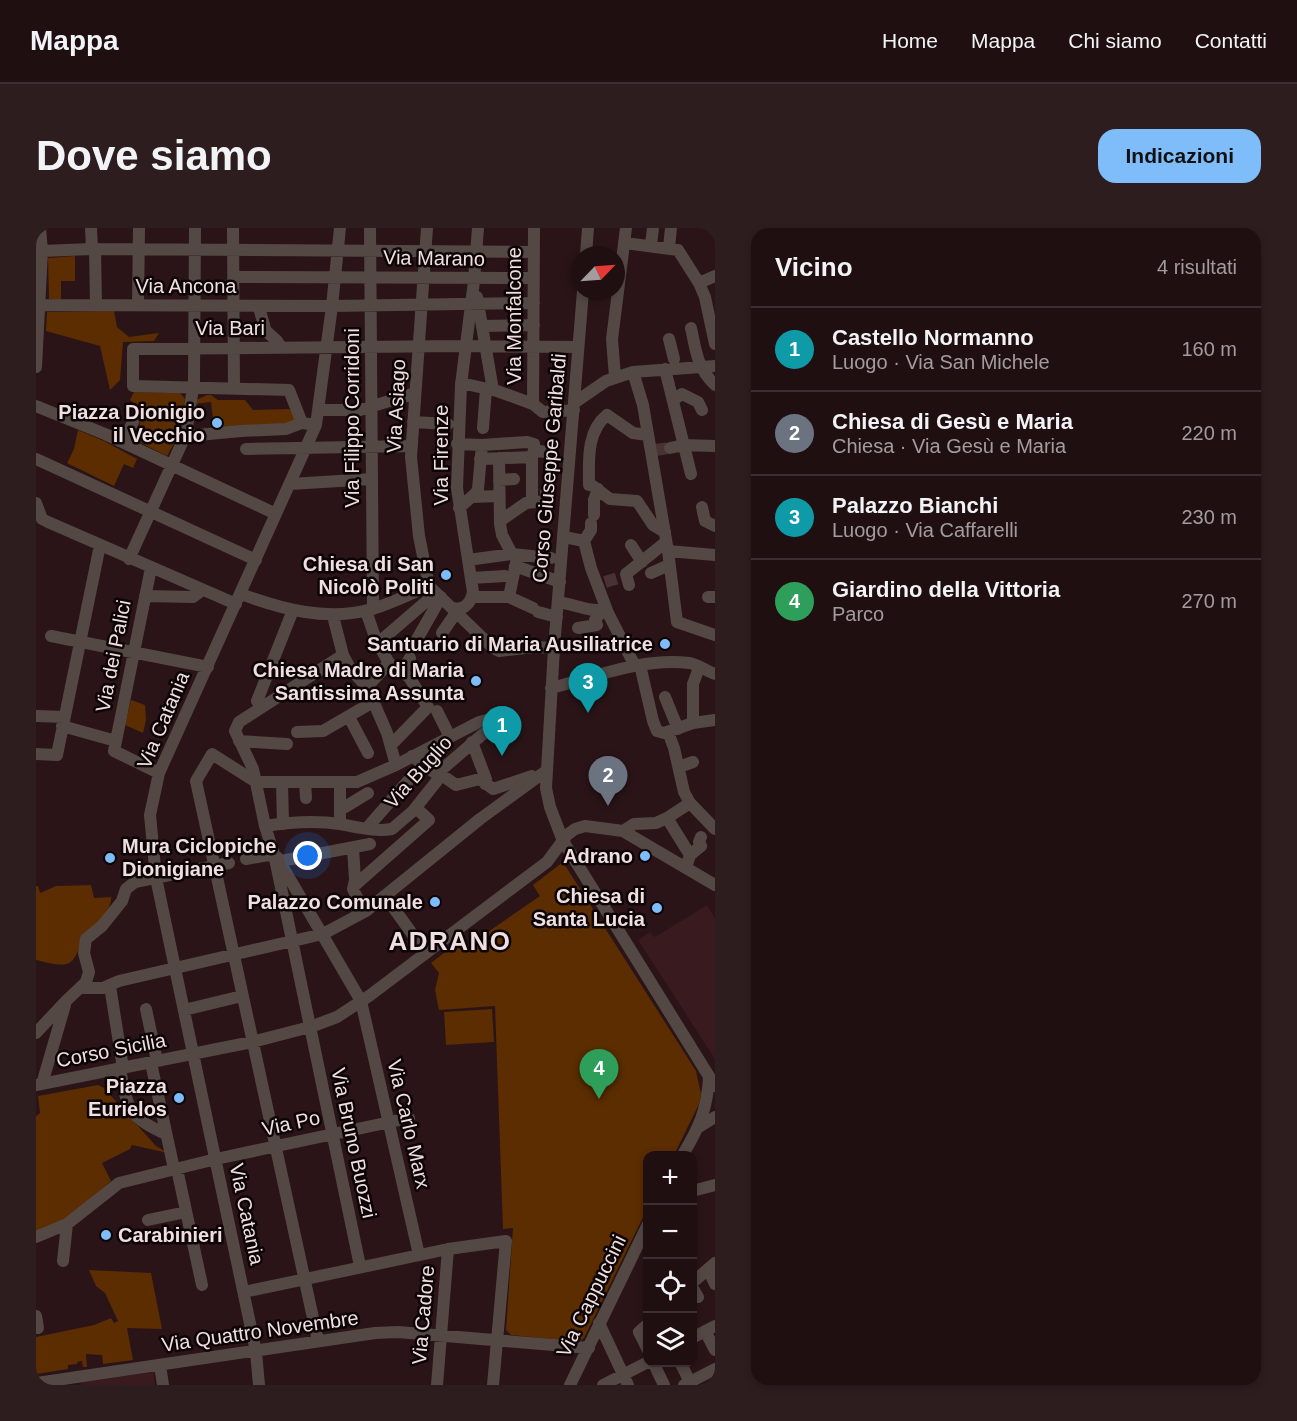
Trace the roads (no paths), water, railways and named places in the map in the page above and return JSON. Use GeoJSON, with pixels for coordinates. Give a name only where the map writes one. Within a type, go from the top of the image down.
{"type":"FeatureCollection","features":[{"type":"Feature","properties":{"kind":"street"},"geometry":{"type":"LineString","coordinates":[[36,368],[42,251],[40,228]]}},
{"type":"Feature","properties":{"kind":"street"},"geometry":{"type":"LineString","coordinates":[[91,228],[96,305]]}},
{"type":"Feature","properties":{"kind":"street"},"geometry":{"type":"LineString","coordinates":[[138,304],[139,228]]}},
{"type":"Feature","properties":{"kind":"street"},"geometry":{"type":"LineString","coordinates":[[129,559],[173,469],[186,434],[193,384],[195,228]]}},
{"type":"Feature","properties":{"kind":"street"},"geometry":{"type":"LineString","coordinates":[[233,228],[234,385]]}},
{"type":"Feature","properties":{"kind":"street","name":"Via Catania"},"geometry":{"type":"LineString","coordinates":[[259,1385],[256,1352],[244,1292],[156,878],[150,815],[159,773],[316,425],[340,228]]}},
{"type":"Feature","properties":{"kind":"street","name":"Via Filippo Corridoni"},"geometry":{"type":"LineString","coordinates":[[370,228],[372,479],[369,610],[378,643],[389,663]]}},
{"type":"Feature","properties":{"kind":"street","name":"Via Asiago"},"geometry":{"type":"LineString","coordinates":[[427,228],[411,457],[419,536],[435,595]]}},
{"type":"Feature","properties":{"kind":"street"},"geometry":{"type":"LineString","coordinates":[[478,228],[475,251],[475,303],[485,326],[489,346],[492,390],[483,428]]}},
{"type":"Feature","properties":{"kind":"street","name":"Via Monfalcone"},"geometry":{"type":"LineString","coordinates":[[533,404],[534,228]]}},
{"type":"Feature","properties":{"kind":"street"},"geometry":{"type":"LineString","coordinates":[[587,246],[588,228]]}},
{"type":"Feature","properties":{"kind":"street"},"geometry":{"type":"LineString","coordinates":[[626,228],[612,339],[619,375],[643,405],[653,451],[677,622],[715,635]]}},
{"type":"Feature","properties":{"kind":"street"},"geometry":{"type":"LineString","coordinates":[[651,245],[653,228]]}},
{"type":"Feature","properties":{"kind":"street"},"geometry":{"type":"LineString","coordinates":[[669,248],[671,228]]}},
{"type":"Feature","properties":{"kind":"street"},"geometry":{"type":"LineString","coordinates":[[625,243],[678,250],[705,297],[715,344]]}},
{"type":"Feature","properties":{"kind":"street"},"geometry":{"type":"LineString","coordinates":[[42,251],[94,249],[534,252]]}},
{"type":"Feature","properties":{"kind":"street"},"geometry":{"type":"LineString","coordinates":[[699,283],[715,276]]}},
{"type":"Feature","properties":{"kind":"street","name":"Via Marano"},"geometry":{"type":"LineString","coordinates":[[234,277],[534,278]]}},
{"type":"Feature","properties":{"kind":"street","name":"Corso Giuseppe Garibaldi"},"geometry":{"type":"LineString","coordinates":[[582,300],[544,772],[546,788],[562,841],[712,1082]]}},
{"type":"Feature","properties":{"kind":"street","name":"Via Firenze"},"geometry":{"type":"LineString","coordinates":[[475,303],[463,346],[457,488],[473,592],[476,597]]}},
{"type":"Feature","properties":{"kind":"street","name":"Via Ancona"},"geometry":{"type":"LineString","coordinates":[[39,305],[370,306],[534,303]]}},
{"type":"Feature","properties":{"kind":"street"},"geometry":{"type":"LineString","coordinates":[[259,306],[264,330],[281,347]]}},
{"type":"Feature","properties":{"kind":"street"},"geometry":{"type":"LineString","coordinates":[[485,326],[534,325]]}},
{"type":"Feature","properties":{"kind":"street"},"geometry":{"type":"LineString","coordinates":[[691,328],[700,366],[715,385]]}},
{"type":"Feature","properties":{"kind":"street"},"geometry":{"type":"LineString","coordinates":[[669,339],[673,364],[673,400],[679,444],[690,474]]}},
{"type":"Feature","properties":{"kind":"street","name":"Via Bari"},"geometry":{"type":"LineString","coordinates":[[193,384],[133,386],[133,349],[578,347]]}},
{"type":"Feature","properties":{"kind":"street"},"geometry":{"type":"LineString","coordinates":[[576,380],[584,382],[673,364],[715,366]]}},
{"type":"Feature","properties":{"kind":"street"},"geometry":{"type":"LineString","coordinates":[[461,384],[492,390],[533,404],[543,412],[574,407],[619,375]]}},
{"type":"Feature","properties":{"kind":"street"},"geometry":{"type":"LineString","coordinates":[[193,384],[289,390],[302,423]]}},
{"type":"Feature","properties":{"kind":"street"},"geometry":{"type":"LineString","coordinates":[[318,410],[360,410],[415,393]]}},
{"type":"Feature","properties":{"kind":"street"},"geometry":{"type":"LineString","coordinates":[[673,400],[682,394],[698,402],[702,410]]}},
{"type":"Feature","properties":{"kind":"street"},"geometry":{"type":"LineString","coordinates":[[36,406],[123,442],[173,469],[276,514]]}},
{"type":"Feature","properties":{"kind":"street"},"geometry":{"type":"LineString","coordinates":[[648,435],[633,433],[607,415],[598,423],[592,434],[589,486],[610,499],[637,501],[666,541],[715,555]]}},
{"type":"Feature","properties":{"kind":"street"},"geometry":{"type":"LineString","coordinates":[[123,442],[134,422]]}},
{"type":"Feature","properties":{"kind":"street"},"geometry":{"type":"LineString","coordinates":[[413,422],[448,424]]}},
{"type":"Feature","properties":{"kind":"street"},"geometry":{"type":"LineString","coordinates":[[186,434],[286,429],[302,423],[316,425]]}},
{"type":"Feature","properties":{"kind":"street"},"geometry":{"type":"LineString","coordinates":[[458,444],[527,442],[534,444],[532,502]]}},
{"type":"Feature","properties":{"kind":"street"},"geometry":{"type":"LineString","coordinates":[[679,444],[715,446]]}},
{"type":"Feature","properties":{"kind":"street"},"geometry":{"type":"LineString","coordinates":[[459,508],[478,489],[482,445]]}},
{"type":"Feature","properties":{"kind":"street"},"geometry":{"type":"LineString","coordinates":[[246,449],[412,446]]}},
{"type":"Feature","properties":{"kind":"street"},"geometry":{"type":"LineString","coordinates":[[480,459],[533,453],[550,453],[553,457]]}},
{"type":"Feature","properties":{"kind":"street"},"geometry":{"type":"LineString","coordinates":[[499,458],[502,535],[515,558],[560,582]]}},
{"type":"Feature","properties":{"kind":"street"},"geometry":{"type":"LineString","coordinates":[[36,459],[256,560]]}},
{"type":"Feature","properties":{"kind":"street"},"geometry":{"type":"LineString","coordinates":[[290,484],[372,479]]}},
{"type":"Feature","properties":{"kind":"street"},"geometry":{"type":"LineString","coordinates":[[499,480],[514,479]]}},
{"type":"Feature","properties":{"kind":"street"},"geometry":{"type":"LineString","coordinates":[[597,489],[591,530],[584,540],[591,568],[602,584],[606,611],[640,665],[655,726],[660,733],[693,723],[713,720]]}},
{"type":"Feature","properties":{"kind":"street"},"geometry":{"type":"LineString","coordinates":[[500,521],[526,504],[547,501],[546,492]]}},
{"type":"Feature","properties":{"kind":"street"},"geometry":{"type":"LineString","coordinates":[[472,497],[499,496]]}},
{"type":"Feature","properties":{"kind":"street"},"geometry":{"type":"LineString","coordinates":[[36,503],[42,519],[202,590],[238,599],[333,616],[435,595]]}},
{"type":"Feature","properties":{"kind":"street"},"geometry":{"type":"LineString","coordinates":[[702,507],[705,521],[715,526]]}},
{"type":"Feature","properties":{"kind":"street"},"geometry":{"type":"LineString","coordinates":[[564,537],[584,540]]}},
{"type":"Feature","properties":{"kind":"street"},"geometry":{"type":"LineString","coordinates":[[624,579],[666,541]]}},
{"type":"Feature","properties":{"kind":"street"},"geometry":{"type":"LineString","coordinates":[[36,754],[57,755],[100,545]]}},
{"type":"Feature","properties":{"kind":"street"},"geometry":{"type":"LineString","coordinates":[[631,545],[642,562]]}},
{"type":"Feature","properties":{"kind":"street"},"geometry":{"type":"LineString","coordinates":[[509,597],[515,558]]}},
{"type":"Feature","properties":{"kind":"street"},"geometry":{"type":"LineString","coordinates":[[468,560],[551,558]]}},
{"type":"Feature","properties":{"kind":"street"},"geometry":{"type":"LineString","coordinates":[[651,573],[669,565]]}},
{"type":"Feature","properties":{"kind":"street","name":"Via dei Palici"},"geometry":{"type":"LineString","coordinates":[[115,746],[151,568]]}},
{"type":"Feature","properties":{"kind":"street"},"geometry":{"type":"LineString","coordinates":[[471,578],[505,576]]}},
{"type":"Feature","properties":{"kind":"street"},"geometry":{"type":"LineString","coordinates":[[145,597],[193,597],[202,590]]}},
{"type":"Feature","properties":{"kind":"street"},"geometry":{"type":"LineString","coordinates":[[435,595],[499,651],[535,647],[554,648]]}},
{"type":"Feature","properties":{"kind":"street"},"geometry":{"type":"LineString","coordinates":[[378,643],[435,595]]}},
{"type":"Feature","properties":{"kind":"street"},"geometry":{"type":"LineString","coordinates":[[402,672],[435,595]]}},
{"type":"Feature","properties":{"kind":"street"},"geometry":{"type":"LineString","coordinates":[[442,633],[454,612],[466,607],[476,597],[509,597],[535,610],[557,617]]}},
{"type":"Feature","properties":{"kind":"street"},"geometry":{"type":"LineString","coordinates":[[558,602],[587,610],[606,611]]}},
{"type":"Feature","properties":{"kind":"street"},"geometry":{"type":"LineString","coordinates":[[256,701],[293,610]]}},
{"type":"Feature","properties":{"kind":"street"},"geometry":{"type":"LineString","coordinates":[[578,628],[597,625],[595,621],[606,611]]}},
{"type":"Feature","properties":{"kind":"street"},"geometry":{"type":"LineString","coordinates":[[333,616],[343,655],[351,670],[367,687],[379,712],[394,766],[425,796]]}},
{"type":"Feature","properties":{"kind":"street"},"geometry":{"type":"LineString","coordinates":[[51,636],[208,667]]}},
{"type":"Feature","properties":{"kind":"street"},"geometry":{"type":"LineString","coordinates":[[274,825],[253,769],[235,731],[239,722],[343,655]]}},
{"type":"Feature","properties":{"kind":"street"},"geometry":{"type":"LineString","coordinates":[[367,687],[389,663],[409,677],[428,707],[390,745]]}},
{"type":"Feature","properties":{"kind":"street"},"geometry":{"type":"LineString","coordinates":[[551,688],[640,665],[692,663],[715,674]]}},
{"type":"Feature","properties":{"kind":"street"},"geometry":{"type":"LineString","coordinates":[[693,723],[693,684],[699,668]]}},
{"type":"Feature","properties":{"kind":"street"},"geometry":{"type":"LineString","coordinates":[[665,697],[684,792],[690,803],[715,829]]}},
{"type":"Feature","properties":{"kind":"street"},"geometry":{"type":"LineString","coordinates":[[297,732],[323,731],[373,702]]}},
{"type":"Feature","properties":{"kind":"street"},"geometry":{"type":"LineString","coordinates":[[318,1341],[196,781],[212,754],[256,782],[357,782],[450,737],[437,711]]}},
{"type":"Feature","properties":{"kind":"street"},"geometry":{"type":"LineString","coordinates":[[36,716],[63,722],[115,746],[159,773]]}},
{"type":"Feature","properties":{"kind":"street"},"geometry":{"type":"LineString","coordinates":[[349,717],[368,753]]}},
{"type":"Feature","properties":{"kind":"street","name":"Via Buglio"},"geometry":{"type":"LineString","coordinates":[[274,825],[306,821],[392,829],[416,808],[440,777],[440,771],[472,742],[481,728],[450,737]]}},
{"type":"Feature","properties":{"kind":"street"},"geometry":{"type":"LineString","coordinates":[[239,741],[287,744]]}},
{"type":"Feature","properties":{"kind":"street"},"geometry":{"type":"LineString","coordinates":[[472,742],[484,781],[493,789],[544,772]]}},
{"type":"Feature","properties":{"kind":"street"},"geometry":{"type":"LineString","coordinates":[[412,756],[456,785],[484,781]]}},
{"type":"Feature","properties":{"kind":"street"},"geometry":{"type":"LineString","coordinates":[[679,767],[693,762]]}},
{"type":"Feature","properties":{"kind":"street"},"geometry":{"type":"LineString","coordinates":[[81,988],[94,989],[110,986],[119,981],[323,934],[364,912],[544,772]]}},
{"type":"Feature","properties":{"kind":"street"},"geometry":{"type":"LineString","coordinates":[[367,828],[408,781]]}},
{"type":"Feature","properties":{"kind":"street"},"geometry":{"type":"LineString","coordinates":[[277,857],[274,825],[282,782]]}},
{"type":"Feature","properties":{"kind":"street"},"geometry":{"type":"LineString","coordinates":[[305,782],[306,821]]}},
{"type":"Feature","properties":{"kind":"street"},"geometry":{"type":"LineString","coordinates":[[340,782],[340,824]]}},
{"type":"Feature","properties":{"kind":"street"},"geometry":{"type":"LineString","coordinates":[[340,810],[368,793]]}},
{"type":"Feature","properties":{"kind":"street"},"geometry":{"type":"LineString","coordinates":[[623,831],[634,824],[656,823],[690,803]]}},
{"type":"Feature","properties":{"kind":"street"},"geometry":{"type":"LineString","coordinates":[[354,886],[429,820],[416,808]]}},
{"type":"Feature","properties":{"kind":"street"},"geometry":{"type":"LineString","coordinates":[[667,818],[690,855]]}},
{"type":"Feature","properties":{"kind":"street"},"geometry":{"type":"LineString","coordinates":[[562,841],[575,829],[585,826],[623,831],[714,882]]}},
{"type":"Feature","properties":{"kind":"street"},"geometry":{"type":"LineString","coordinates":[[686,868],[690,855],[700,846],[701,837]]}},
{"type":"Feature","properties":{"kind":"street","name":"Corso Sicilia"},"geometry":{"type":"LineString","coordinates":[[39,1085],[252,1042],[310,1027],[337,1017],[547,862],[562,841]]}},
{"type":"Feature","properties":{"kind":"street"},"geometry":{"type":"LineString","coordinates":[[246,859],[353,848],[370,844]]}},
{"type":"Feature","properties":{"kind":"street"},"geometry":{"type":"LineString","coordinates":[[353,848],[353,889],[364,912]]}},
{"type":"Feature","properties":{"kind":"street","name":"Via Carlo Marx"},"geometry":{"type":"LineString","coordinates":[[277,857],[361,1001],[419,1255]]}},
{"type":"Feature","properties":{"kind":"street","name":"Via Bruno Buozzi"},"geometry":{"type":"LineString","coordinates":[[277,857],[280,888],[360,1266]]}},
{"type":"Feature","properties":{"kind":"street"},"geometry":{"type":"LineString","coordinates":[[36,1033],[86,982],[89,972],[84,952],[86,939],[102,926],[130,886],[135,882],[229,863]]}},
{"type":"Feature","properties":{"kind":"street"},"geometry":{"type":"LineString","coordinates":[[280,888],[286,883],[295,886]]}},
{"type":"Feature","properties":{"kind":"street"},"geometry":{"type":"LineString","coordinates":[[385,896],[426,953]]}},
{"type":"Feature","properties":{"kind":"street"},"geometry":{"type":"LineString","coordinates":[[110,986],[129,1108],[142,1122],[166,1134]]}},
{"type":"Feature","properties":{"kind":"street"},"geometry":{"type":"LineString","coordinates":[[184,1010],[242,996]]}},
{"type":"Feature","properties":{"kind":"street"},"geometry":{"type":"LineString","coordinates":[[39,1085],[66,1001]]}},
{"type":"Feature","properties":{"kind":"street"},"geometry":{"type":"LineString","coordinates":[[146,1009],[166,1134],[202,1285]]}},
{"type":"Feature","properties":{"kind":"street"},"geometry":{"type":"LineString","coordinates":[[686,1151],[699,1127],[712,1082]]}},
{"type":"Feature","properties":{"kind":"street"},"geometry":{"type":"LineString","coordinates":[[699,1127],[715,1117]]}},
{"type":"Feature","properties":{"kind":"street","name":"Via Po"},"geometry":{"type":"LineString","coordinates":[[36,1237],[67,1224],[118,1183],[175,1171],[216,1159],[409,1118]]}},
{"type":"Feature","properties":{"kind":"street"},"geometry":{"type":"LineString","coordinates":[[697,1189],[715,1185]]}},
{"type":"Feature","properties":{"kind":"street"},"geometry":{"type":"LineString","coordinates":[[148,1220],[186,1212]]}},
{"type":"Feature","properties":{"kind":"street"},"geometry":{"type":"LineString","coordinates":[[63,1261],[67,1224]]}},
{"type":"Feature","properties":{"kind":"street","name":"Via Cappuccini"},"geometry":{"type":"LineString","coordinates":[[570,1385],[643,1234]]}},
{"type":"Feature","properties":{"kind":"street"},"geometry":{"type":"LineString","coordinates":[[244,1292],[360,1266],[448,1249],[506,1241],[494,1339],[493,1385]]}},
{"type":"Feature","properties":{"kind":"street","name":"Via Cadore"},"geometry":{"type":"LineString","coordinates":[[437,1385],[448,1249]]}},
{"type":"Feature","properties":{"kind":"street"},"geometry":{"type":"LineString","coordinates":[[711,1266],[715,1284]]}},
{"type":"Feature","properties":{"kind":"street"},"geometry":{"type":"LineString","coordinates":[[697,1285],[711,1266]]}},
{"type":"Feature","properties":{"kind":"street"},"geometry":{"type":"LineString","coordinates":[[599,1323],[626,1380]]}},
{"type":"Feature","properties":{"kind":"street"},"geometry":{"type":"LineString","coordinates":[[710,1329],[715,1350]]}},
{"type":"Feature","properties":{"kind":"street","name":"Via Quattro Novembre"},"geometry":{"type":"LineString","coordinates":[[36,1383],[60,1382],[318,1341],[387,1333],[441,1335],[589,1348]]}},
{"type":"Feature","properties":{"kind":"street"},"geometry":{"type":"LineString","coordinates":[[160,1365],[163,1385]]}},
{"type":"Feature","properties":{"kind":"street"},"geometry":{"type":"LineString","coordinates":[[655,1367],[664,1385]]}},
{"type":"Feature","properties":{"kind":"street"},"geometry":{"type":"LineString","coordinates":[[682,1367],[687,1384],[715,1369]]}},
{"type":"Feature","properties":{"kind":"street"},"geometry":{"type":"LineString","coordinates":[[603,1385],[626,1380],[643,1368]]}},
{"type":"Feature","properties":{"kind":"tunnel"},"geometry":{"type":"LineString","coordinates":[[655,450],[670,448]]}},
{"type":"Feature","properties":{"kind":"tunnel"},"geometry":{"type":"LineString","coordinates":[[605,582],[618,578]]}},
{"type":"Feature","properties":{"kind":"place","name":"Piazza Dionigio il Vecchio"},"geometry":{"type":"Point","coordinates":[217,423]}},
{"type":"Feature","properties":{"kind":"place","name":"Chiesa di San Nicolò Politi"},"geometry":{"type":"Point","coordinates":[446,575]}},
{"type":"Feature","properties":{"kind":"place","name":"Santuario di Maria Ausiliatrice"},"geometry":{"type":"Point","coordinates":[665,644]}},
{"type":"Feature","properties":{"kind":"place","name":"Chiesa Madre di Maria Santissima Assunta"},"geometry":{"type":"Point","coordinates":[476,681]}},
{"type":"Feature","properties":{"kind":"place","name":"Palazzo Bianchi"},"geometry":{"type":"Point","coordinates":[588,713]}},
{"type":"Feature","properties":{"kind":"place","name":"Castello Normanno"},"geometry":{"type":"Point","coordinates":[502,756]}},
{"type":"Feature","properties":{"kind":"place","name":"Chiesa di Gesù e Maria"},"geometry":{"type":"Point","coordinates":[608,806]}},
{"type":"Feature","properties":{"kind":"place","name":"Adrano"},"geometry":{"type":"Point","coordinates":[645,856]}},
{"type":"Feature","properties":{"kind":"place","name":"Mura Ciclopiche Dionigiane"},"geometry":{"type":"Point","coordinates":[110,858]}},
{"type":"Feature","properties":{"kind":"place","name":"Palazzo Comunale"},"geometry":{"type":"Point","coordinates":[435,902]}},
{"type":"Feature","properties":{"kind":"place","name":"Chiesa di Santa Lucia"},"geometry":{"type":"Point","coordinates":[657,908]}},
{"type":"Feature","properties":{"kind":"place","name":"Piazza Eurielos"},"geometry":{"type":"Point","coordinates":[179,1098]}},
{"type":"Feature","properties":{"kind":"place","name":"Giardino della Vittoria"},"geometry":{"type":"Point","coordinates":[599,1099]}},
{"type":"Feature","properties":{"kind":"place","name":"Carabinieri"},"geometry":{"type":"Point","coordinates":[106,1235]}},
{"type":"Feature","properties":{"kind":"district","name":"ADRANO"},"geometry":{"type":"Point","coordinates":[450,941]}}]}
